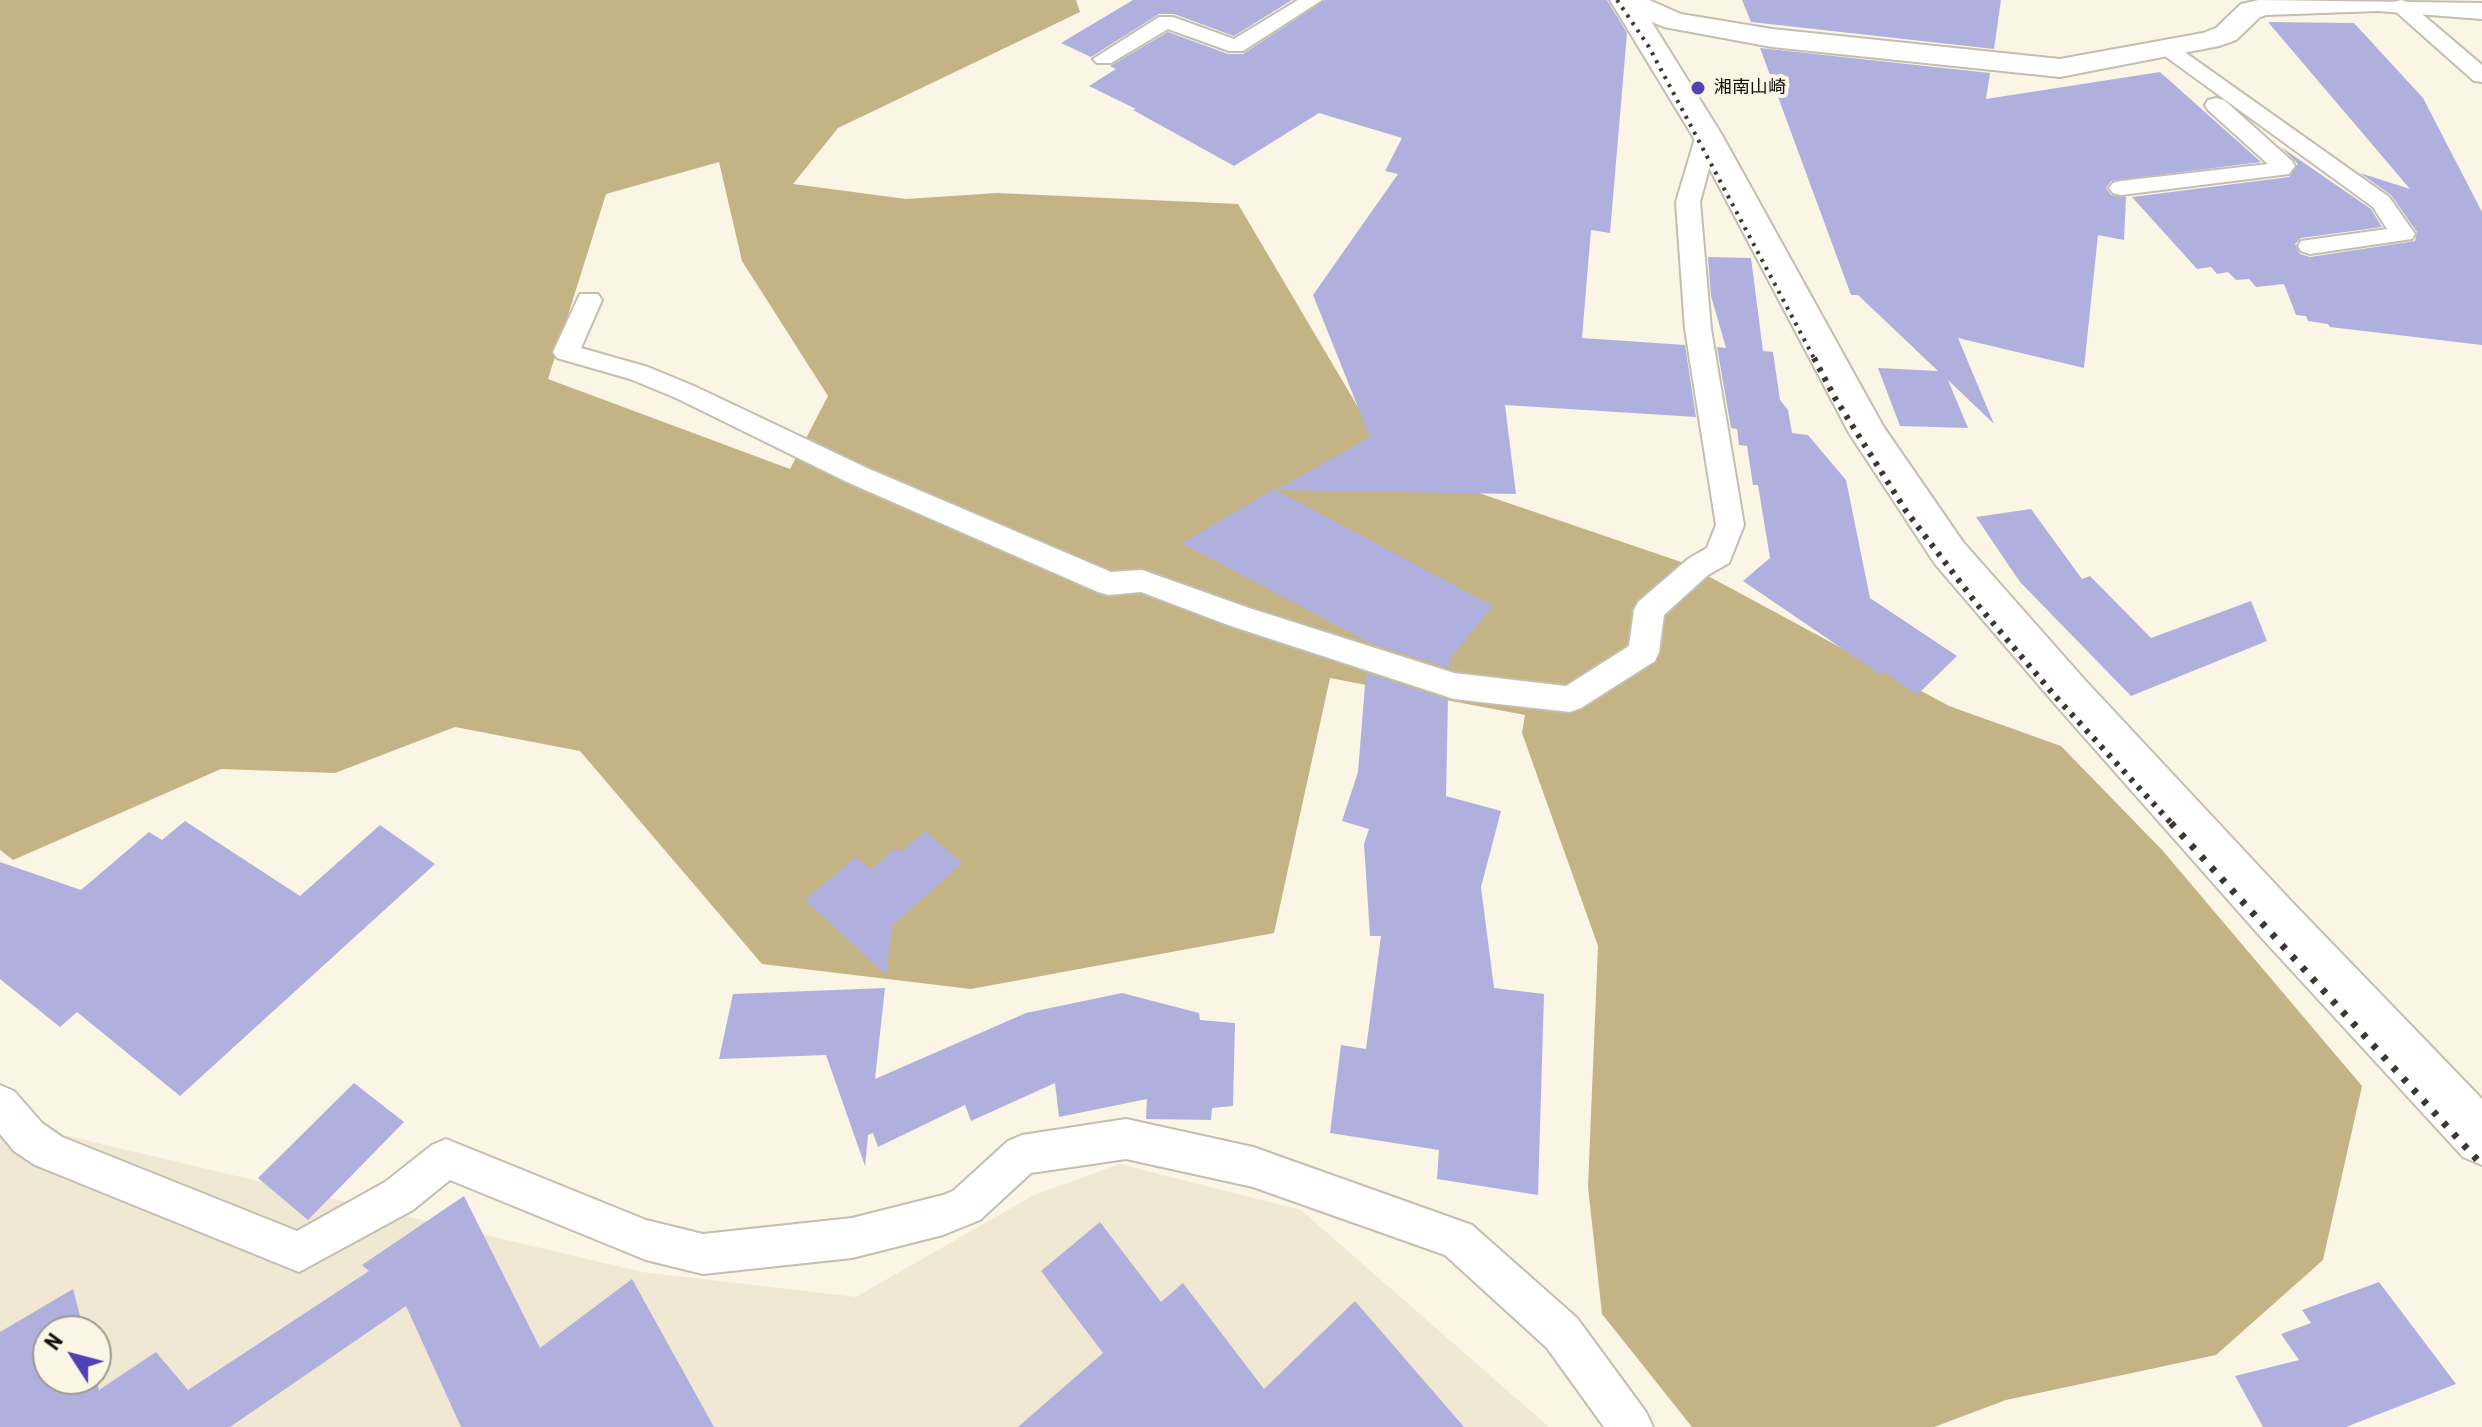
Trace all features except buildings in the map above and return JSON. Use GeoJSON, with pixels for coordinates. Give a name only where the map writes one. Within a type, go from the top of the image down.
{"type":"FeatureCollection","features":[{"type":"Feature","properties":{"kind":"street"},"geometry":{"type":"LineString","coordinates":[[1624,0],[1674,21],[1772,38],[2060,68],[2169,50],[2226,34],[2251,10],[2266,7],[2343,2],[2482,11]]}},
{"type":"Feature","properties":{"kind":"street"},"geometry":{"type":"LineString","coordinates":[[1624,0],[1707,135],[1868,433],[1949,553],[2255,896],[2482,1138]]}},
{"type":"Feature","properties":{"kind":"lane"},"geometry":{"type":"LineString","coordinates":[[1104,59],[1166,21],[1236,47],[1312,0]]}},
{"type":"Feature","properties":{"kind":"lane"},"geometry":{"type":"LineString","coordinates":[[2401,6],[2482,76]]}},
{"type":"Feature","properties":{"kind":"lane"},"geometry":{"type":"LineString","coordinates":[[2169,50],[2381,202],[2403,234],[2310,246]]}},
{"type":"Feature","properties":{"kind":"lane"},"geometry":{"type":"LineString","coordinates":[[2121,188],[2281,169],[2284,166],[2193,85],[2199,71]]}},
{"type":"Feature","properties":{"kind":"lane"},"geometry":{"type":"LineString","coordinates":[[589,300],[566,352],[639,373],[685,392],[857,475],[1109,584],[1142,581],[1266,627],[1454,686],[1570,699],[1644,652],[1649,610],[1698,567],[1719,555],[1730,525],[1698,329],[1688,202],[1707,135]]}},
{"type":"Feature","properties":{"kind":"lane"},"geometry":{"type":"LineString","coordinates":[[3,1114],[49,1151],[299,1252],[399,1196],[446,1159],[646,1240],[703,1254],[852,1238],[943,1215],[966,1206],[1022,1155],[1126,1139],[1253,1167],[1458,1239],[1562,1333],[1631,1427]]}},
{"type":"Feature","properties":{"kind":"shaded area"},"geometry":{"type":"Polygon","coordinates":[[[0,0],[1076,0],[1080,12],[838,128],[793,184],[906,199],[997,193],[1238,204],[1391,463],[1684,563],[1949,706],[2061,746],[2163,851],[2362,1086],[2323,1260],[2216,1355],[2006,1400],[1934,1427],[1692,1427],[1602,1314],[1588,1187],[1598,946],[1522,733],[1525,715],[1330,678],[1274,933],[971,989],[762,964],[580,751],[455,727],[335,773],[221,769],[13,860],[0,850],[0,0]],[[719,162],[606,194],[548,379],[790,469],[828,396],[742,261],[719,162]]]}},
{"type":"Feature","properties":{"kind":"shaded area"},"geometry":{"type":"Polygon","coordinates":[[[0,1112],[17,1124],[642,1272],[856,1297],[1034,1195],[1120,1164],[1301,1210],[1549,1427],[0,1427],[0,1112]]]}},
{"type":"Feature","properties":{"kind":"railway"},"geometry":{"type":"LineString","coordinates":[[1617,0],[1649,47],[1815,360]]}},
{"type":"Feature","properties":{"kind":"railway"},"geometry":{"type":"LineString","coordinates":[[1814,358],[1835,398],[1906,511],[1976,603],[2055,696],[2173,825]]}},
{"type":"Feature","properties":{"kind":"railway"},"geometry":{"type":"LineString","coordinates":[[2171,823],[2482,1165]]}},
{"type":"Feature","properties":{"kind":"place","name":"湘南山崎"},"geometry":{"type":"Point","coordinates":[1698,88]}}]}
